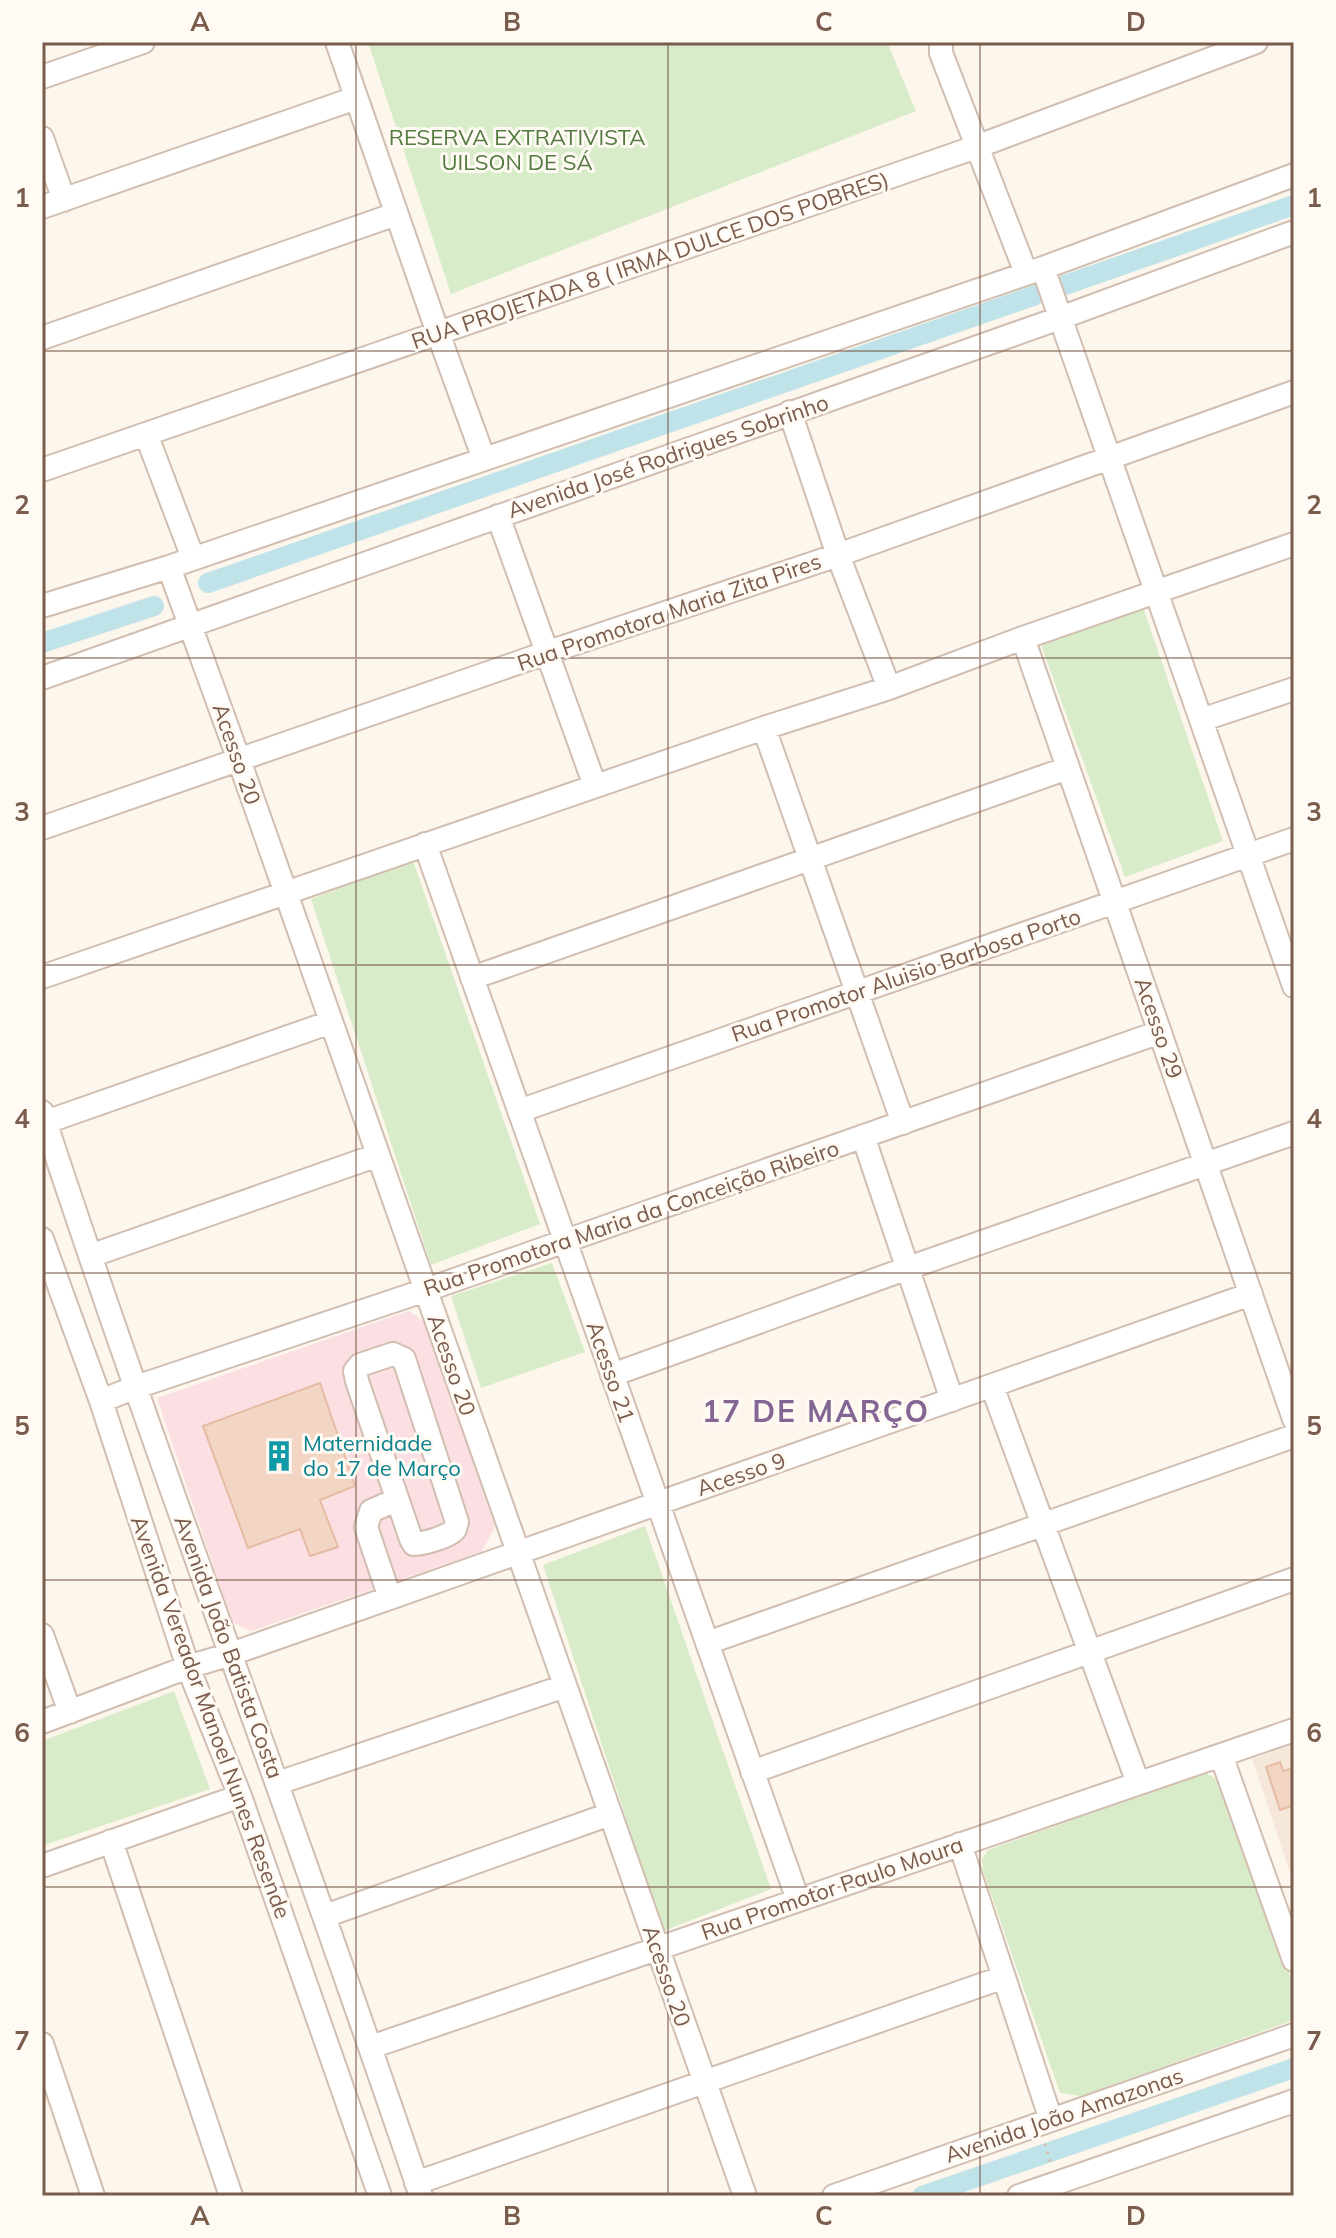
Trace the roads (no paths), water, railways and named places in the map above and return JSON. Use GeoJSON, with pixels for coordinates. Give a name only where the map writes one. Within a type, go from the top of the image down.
{"type":"FeatureCollection","features":[{"type":"Feature","properties":{"kind":"street"},"geometry":{"type":"LineString","coordinates":[[42,77],[143,42]]}},
{"type":"Feature","properties":{"kind":"street"},"geometry":{"type":"LineString","coordinates":[[337,42],[484,459]]}},
{"type":"Feature","properties":{"kind":"street"},"geometry":{"type":"LineString","coordinates":[[941,42],[941,53],[976,147],[1060,318],[1294,984]]}},
{"type":"Feature","properties":{"kind":"street","name":"RUA PROJETADA 8 ( IRMA DULCE DOS POBRES)"},"geometry":{"type":"LineString","coordinates":[[42,470],[976,147],[1256,42]]}},
{"type":"Feature","properties":{"kind":"street"},"geometry":{"type":"LineString","coordinates":[[42,207],[356,98]]}},
{"type":"Feature","properties":{"kind":"street"},"geometry":{"type":"LineString","coordinates":[[42,138],[64,200]]}},
{"type":"Feature","properties":{"kind":"street"},"geometry":{"type":"LineString","coordinates":[[42,606],[169,567],[1034,270],[1294,175]]}},
{"type":"Feature","properties":{"kind":"street"},"geometry":{"type":"LineString","coordinates":[[42,338],[396,214]]}},
{"type":"Feature","properties":{"kind":"street","name":"Avenida José Rodrigues Sobrinho"},"geometry":{"type":"LineString","coordinates":[[42,678],[1060,318],[1294,232]]}},
{"type":"Feature","properties":{"kind":"street","name":"Rua Promotora Maria Zita Pires"},"geometry":{"type":"LineString","coordinates":[[42,828],[838,555],[1294,392]]}},
{"type":"Feature","properties":{"kind":"street"},"geometry":{"type":"LineString","coordinates":[[790,412],[838,555],[889,688]]}},
{"type":"Feature","properties":{"kind":"street"},"geometry":{"type":"LineString","coordinates":[[146,434],[193,558]]}},
{"type":"Feature","properties":{"kind":"street"},"geometry":{"type":"LineString","coordinates":[[498,516],[595,786]]}},
{"type":"Feature","properties":{"kind":"street"},"geometry":{"type":"LineString","coordinates":[[42,977],[285,891],[889,688],[1294,544]]}},
{"type":"Feature","properties":{"kind":"street","name":"Acesso 20"},"geometry":{"type":"LineString","coordinates":[[169,567],[745,2196]]}},
{"type":"Feature","properties":{"kind":"street","name":"Acesso 29"},"geometry":{"type":"LineString","coordinates":[[1023,638],[1294,1419]]}},
{"type":"Feature","properties":{"kind":"street"},"geometry":{"type":"LineString","coordinates":[[1201,720],[1294,689]]}},
{"type":"Feature","properties":{"kind":"street"},"geometry":{"type":"LineString","coordinates":[[764,728],[903,1123]]}},
{"type":"Feature","properties":{"kind":"street"},"geometry":{"type":"LineString","coordinates":[[472,978],[1068,768]]}},
{"type":"Feature","properties":{"kind":"street","name":"Rua Promotor Aluisio Barbosa Porto"},"geometry":{"type":"LineString","coordinates":[[519,1111],[1294,839]]}},
{"type":"Feature","properties":{"kind":"street","name":"Acesso 21"},"geometry":{"type":"LineString","coordinates":[[425,844],[798,1900]]}},
{"type":"Feature","properties":{"kind":"street"},"geometry":{"type":"LineString","coordinates":[[44,1117],[331,1022]]}},
{"type":"Feature","properties":{"kind":"street","name":"Rua Promotora Maria da Conceição Ribeiro"},"geometry":{"type":"LineString","coordinates":[[101,1401],[1160,1032]]}},
{"type":"Feature","properties":{"kind":"street","name":"Avenida João Batista Costa"},"geometry":{"type":"LineString","coordinates":[[44,1117],[136,1387],[371,2047],[418,2190]]}},
{"type":"Feature","properties":{"kind":"street"},"geometry":{"type":"LineString","coordinates":[[612,1375],[1294,1133]]}},
{"type":"Feature","properties":{"kind":"street"},"geometry":{"type":"LineString","coordinates":[[863,1136],[952,1400]]}},
{"type":"Feature","properties":{"kind":"street"},"geometry":{"type":"LineString","coordinates":[[90,1256],[378,1155]]}},
{"type":"Feature","properties":{"kind":"street","name":"Avenida Vereador Manoel Nunes Resende"},"geometry":{"type":"LineString","coordinates":[[42,1239],[101,1401],[188,1667],[240,1796],[380,2196]]}},
{"type":"Feature","properties":{"kind":"street","name":"Acesso 9"},"geometry":{"type":"LineString","coordinates":[[42,1722],[188,1667],[1251,1294]]}},
{"type":"Feature","properties":{"kind":"street"},"geometry":{"type":"LineString","coordinates":[[393,1354],[404,1359],[457,1522],[456,1528],[452,1533],[414,1544],[396,1500],[355,1371],[360,1365],[393,1354]]}},
{"type":"Feature","properties":{"kind":"street"},"geometry":{"type":"LineString","coordinates":[[992,1386],[1138,1783]]}},
{"type":"Feature","properties":{"kind":"street"},"geometry":{"type":"LineString","coordinates":[[707,1643],[1294,1436]]}},
{"type":"Feature","properties":{"kind":"street"},"geometry":{"type":"LineString","coordinates":[[390,1598],[366,1527],[371,1511],[396,1500]]}},
{"type":"Feature","properties":{"kind":"street"},"geometry":{"type":"LineString","coordinates":[[752,1772],[1294,1579]]}},
{"type":"Feature","properties":{"kind":"street"},"geometry":{"type":"LineString","coordinates":[[42,1635],[70,1712]]}},
{"type":"Feature","properties":{"kind":"street"},"geometry":{"type":"LineString","coordinates":[[278,1783],[565,1686]]}},
{"type":"Feature","properties":{"kind":"street","name":"Rua Promotor Paulo Moura"},"geometry":{"type":"LineString","coordinates":[[371,2047],[1294,1730]]}},
{"type":"Feature","properties":{"kind":"street"},"geometry":{"type":"LineString","coordinates":[[1221,1755],[1294,1960]]}},
{"type":"Feature","properties":{"kind":"street"},"geometry":{"type":"LineString","coordinates":[[42,1866],[240,1796]]}},
{"type":"Feature","properties":{"kind":"street"},"geometry":{"type":"LineString","coordinates":[[325,1916],[610,1814]]}},
{"type":"Feature","properties":{"kind":"street"},"geometry":{"type":"LineString","coordinates":[[111,1841],[231,2196]]}},
{"type":"Feature","properties":{"kind":"street"},"geometry":{"type":"LineString","coordinates":[[960,1844],[1004,1977],[1046,2128]]}},
{"type":"Feature","properties":{"kind":"street"},"geometry":{"type":"LineString","coordinates":[[418,2190],[705,2082],[1004,1977]]}},
{"type":"Feature","properties":{"kind":"street","name":"Avenida João Amazonas"},"geometry":{"type":"LineString","coordinates":[[834,2196],[1046,2128],[1294,2035]]}},
{"type":"Feature","properties":{"kind":"street"},"geometry":{"type":"LineString","coordinates":[[42,2044],[93,2196]]}},
{"type":"Feature","properties":{"kind":"street"},"geometry":{"type":"LineString","coordinates":[[1019,2196],[1294,2101]]}},
{"type":"Feature","properties":{"kind":"waterway"},"geometry":{"type":"LineString","coordinates":[[1065,285],[1294,205]]}},
{"type":"Feature","properties":{"kind":"waterway"},"geometry":{"type":"LineString","coordinates":[[208,583],[1036,295]]}},
{"type":"Feature","properties":{"kind":"waterway"},"geometry":{"type":"LineString","coordinates":[[42,643],[154,606]]}},
{"type":"Feature","properties":{"kind":"waterway"},"geometry":{"type":"LineString","coordinates":[[922,2196],[1294,2068]]}},
{"type":"Feature","properties":{"kind":"place","name":"Maternidade do 17 de Março"},"geometry":{"type":"Point","coordinates":[279,1456]}},
{"type":"Feature","properties":{"kind":"district","name":"17 DE MARÇO"},"geometry":{"type":"Point","coordinates":[816,1411]}},
{"type":"Feature","properties":{"kind":"park label","name":"RESERVA EXTRATIVISTA UILSON DE SÁ"},"geometry":{"type":"Point","coordinates":[517,150]}}]}
